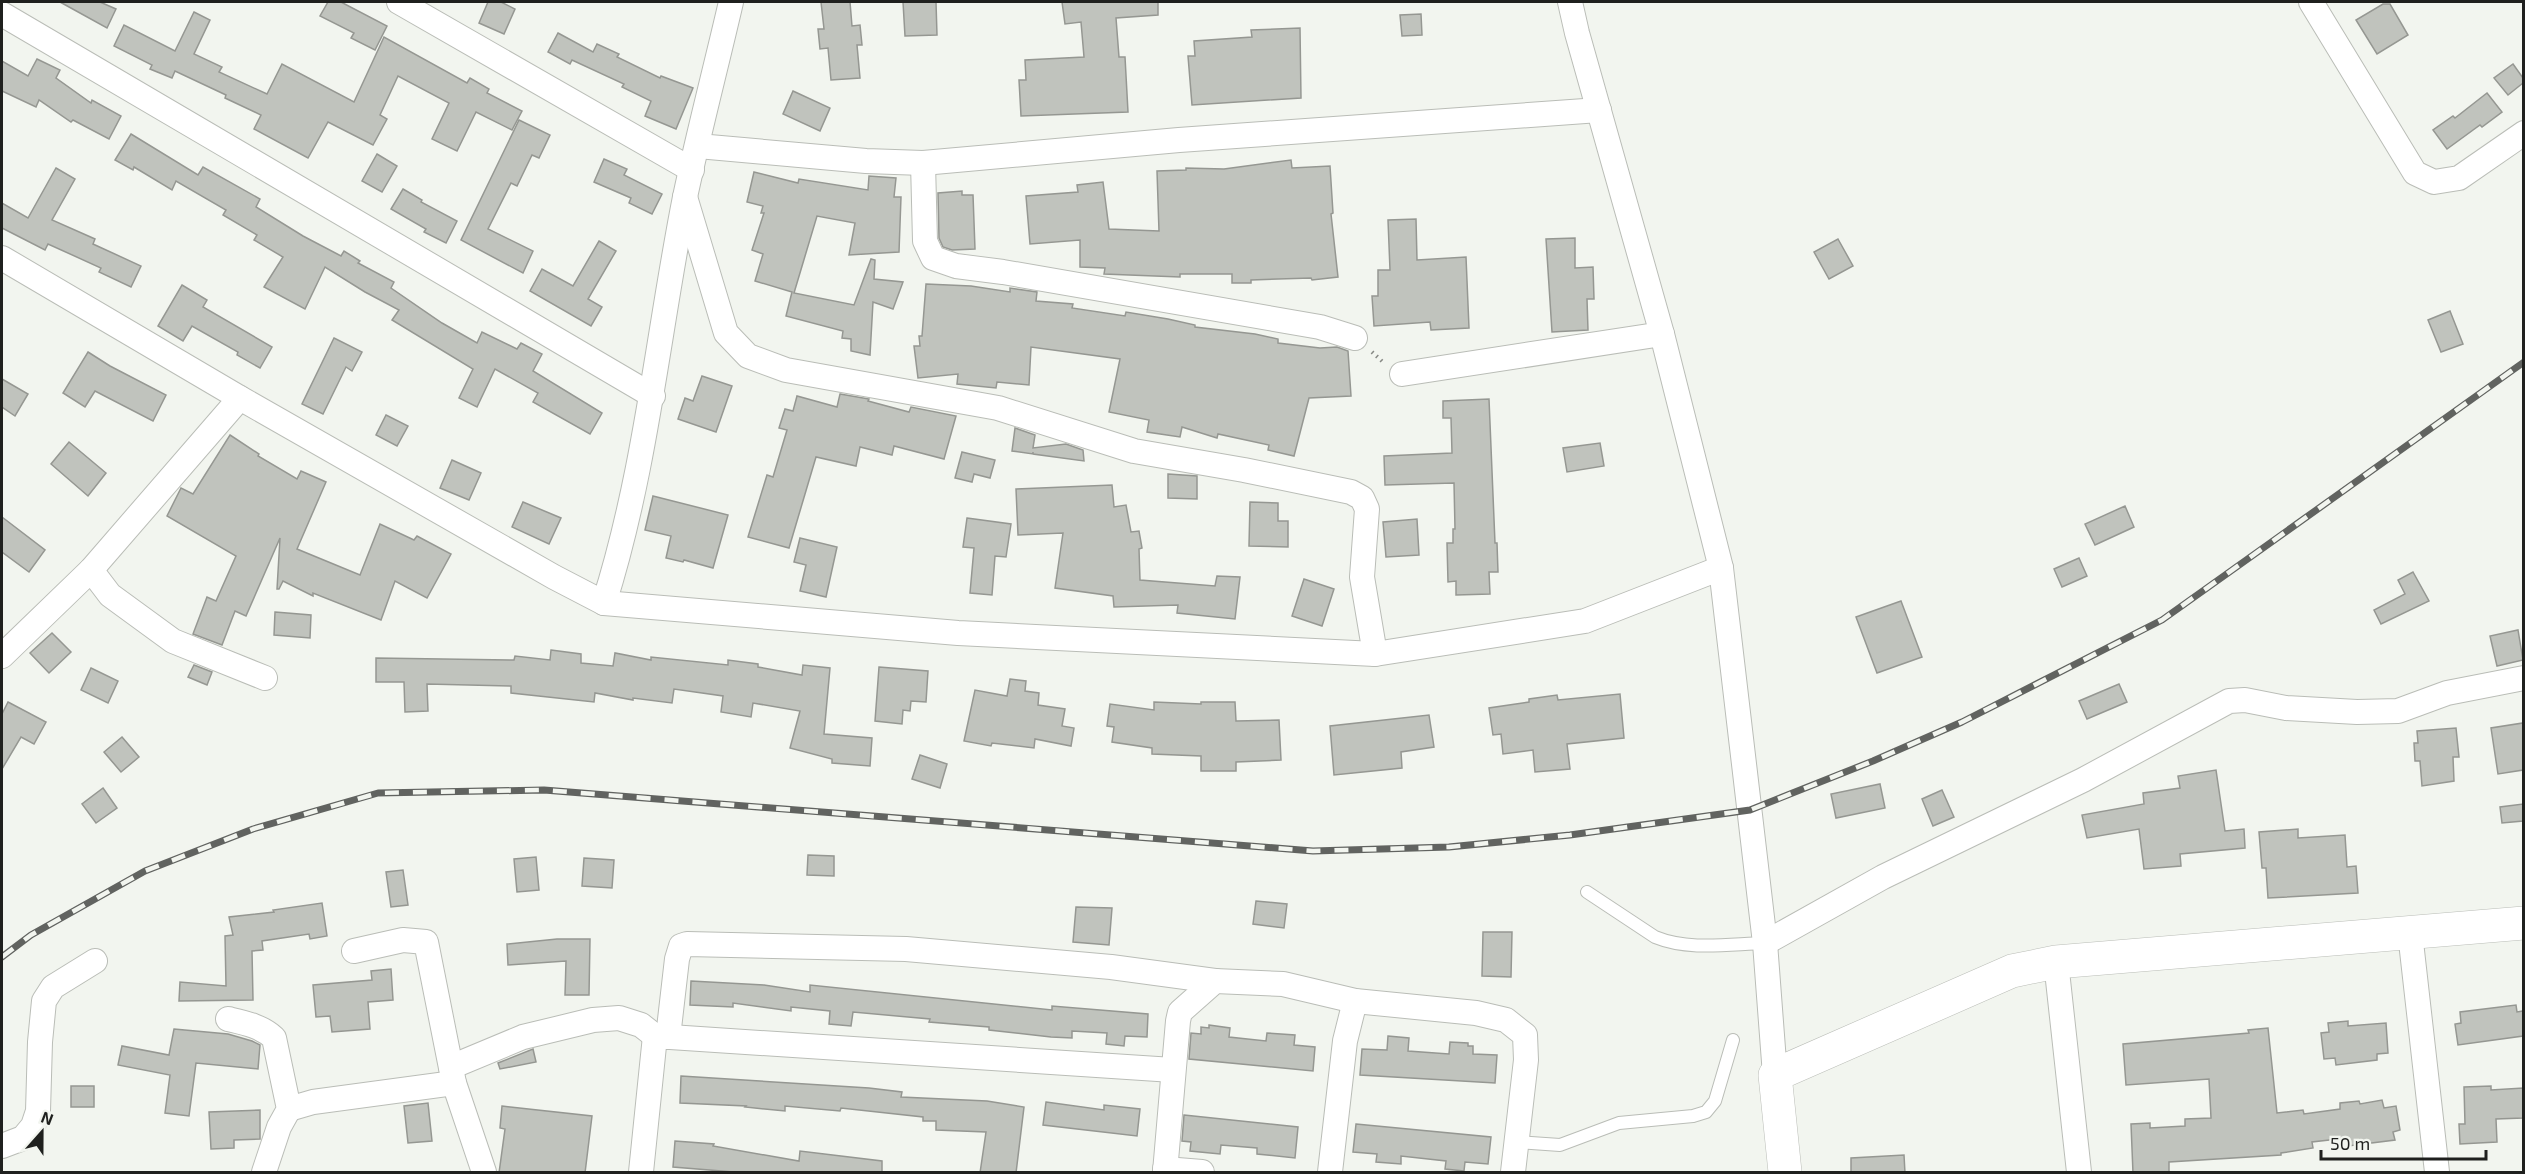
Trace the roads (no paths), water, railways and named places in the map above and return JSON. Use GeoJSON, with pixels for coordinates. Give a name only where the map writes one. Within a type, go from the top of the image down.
{"type":"FeatureCollection","features":[{"type":"Feature","properties":{"kind":"street"},"geometry":{"type":"LineString","coordinates":[[399,2],[692,170]]}},
{"type":"Feature","properties":{"kind":"street"},"geometry":{"type":"LineString","coordinates":[[604,603],[622,545],[653,396],[685,197],[731,2]]}},
{"type":"Feature","properties":{"kind":"street"},"geometry":{"type":"LineString","coordinates":[[1570,2],[1576,33],[1662,334],[1721,568],[1765,943],[1785,1173]]}},
{"type":"Feature","properties":{"kind":"street"},"geometry":{"type":"LineString","coordinates":[[2319,5],[2415,173],[2434,182],[2459,178],[2523,133]]}},
{"type":"Feature","properties":{"kind":"street"},"geometry":{"type":"LineString","coordinates":[[2,14],[653,396]]}},
{"type":"Feature","properties":{"kind":"street"},"geometry":{"type":"LineString","coordinates":[[698,146],[866,161],[923,163],[1179,140],[1599,110]]}},
{"type":"Feature","properties":{"kind":"street"},"geometry":{"type":"LineString","coordinates":[[923,163],[925,241],[933,258],[956,266],[1003,272],[1320,327],[1355,338]]}},
{"type":"Feature","properties":{"kind":"street"},"geometry":{"type":"LineString","coordinates":[[685,197],[726,333],[748,356],[786,370],[998,408],[1134,451],[1351,492],[1362,498],[1367,509],[1362,577],[1375,654]]}},
{"type":"Feature","properties":{"kind":"street"},"geometry":{"type":"LineString","coordinates":[[2,258],[543,572],[604,603],[958,633],[1375,654],[1586,621],[1721,568]]}},
{"type":"Feature","properties":{"kind":"street"},"geometry":{"type":"LineString","coordinates":[[1402,374],[1662,334]]}},
{"type":"Feature","properties":{"kind":"street"},"geometry":{"type":"LineString","coordinates":[[4,649],[90,570],[240,398]]}},
{"type":"Feature","properties":{"kind":"street"},"geometry":{"type":"LineString","coordinates":[[90,570],[110,595],[173,641],[265,678]]}},
{"type":"Feature","properties":{"kind":"street"},"geometry":{"type":"LineString","coordinates":[[1765,943],[1883,877],[2083,780],[2229,701],[2246,700],[2286,708],[2357,712],[2398,711],[2447,693],[2523,678]]}},
{"type":"Feature","properties":{"kind":"street"},"geometry":{"type":"LineString","coordinates":[[1775,1075],[2012,971],[2056,962],[2523,922]]}},
{"type":"Feature","properties":{"kind":"street"},"geometry":{"type":"LineString","coordinates":[[2410,933],[2437,1173]]}},
{"type":"Feature","properties":{"kind":"street"},"geometry":{"type":"LineString","coordinates":[[354,951],[404,940],[426,942],[452,1075],[484,1173]]}},
{"type":"Feature","properties":{"kind":"street"},"geometry":{"type":"LineString","coordinates":[[641,1173],[661,1036],[677,959],[681,946],[687,944],[906,949],[1111,967],[1215,981],[1283,984],[1355,1001],[1476,1013],[1506,1020],[1525,1035],[1526,1060],[1513,1173]]}},
{"type":"Feature","properties":{"kind":"street"},"geometry":{"type":"LineString","coordinates":[[2,1146],[23,1138],[33,1126],[38,1111],[44,1001],[53,987],[95,961]]}},
{"type":"Feature","properties":{"kind":"street"},"geometry":{"type":"LineString","coordinates":[[2056,962],[2079,1173]]}},
{"type":"Feature","properties":{"kind":"street"},"geometry":{"type":"LineString","coordinates":[[1202,1173],[1165,1171],[1180,1012],[1215,981]]}},
{"type":"Feature","properties":{"kind":"street"},"geometry":{"type":"LineString","coordinates":[[1330,1173],[1345,1041],[1355,1001]]}},
{"type":"Feature","properties":{"kind":"street"},"geometry":{"type":"LineString","coordinates":[[289,1109],[452,1075],[523,1037],[593,1020],[620,1018],[641,1025],[661,1036],[1173,1070]]}},
{"type":"Feature","properties":{"kind":"street"},"geometry":{"type":"LineString","coordinates":[[228,1019],[266,1030],[274,1038],[289,1109],[279,1127],[264,1173]]}},
{"type":"Feature","properties":{"kind":"lane"},"geometry":{"type":"LineString","coordinates":[[1587,892],[1655,937],[1665,941],[1685,945],[1765,943]]}},
{"type":"Feature","properties":{"kind":"lane"},"geometry":{"type":"LineString","coordinates":[[1518,1142],[1560,1145],[1619,1123],[1693,1116],[1706,1112],[1715,1101],[1733,1040]]}},
{"type":"Feature","properties":{"kind":"railway"},"geometry":{"type":"LineString","coordinates":[[2,957],[31,935],[145,871],[253,829],[378,793],[544,790],[1313,851],[1449,847],[1570,835],[1750,810],[1873,761],[1962,722],[2162,620],[2524,362]]}}]}
